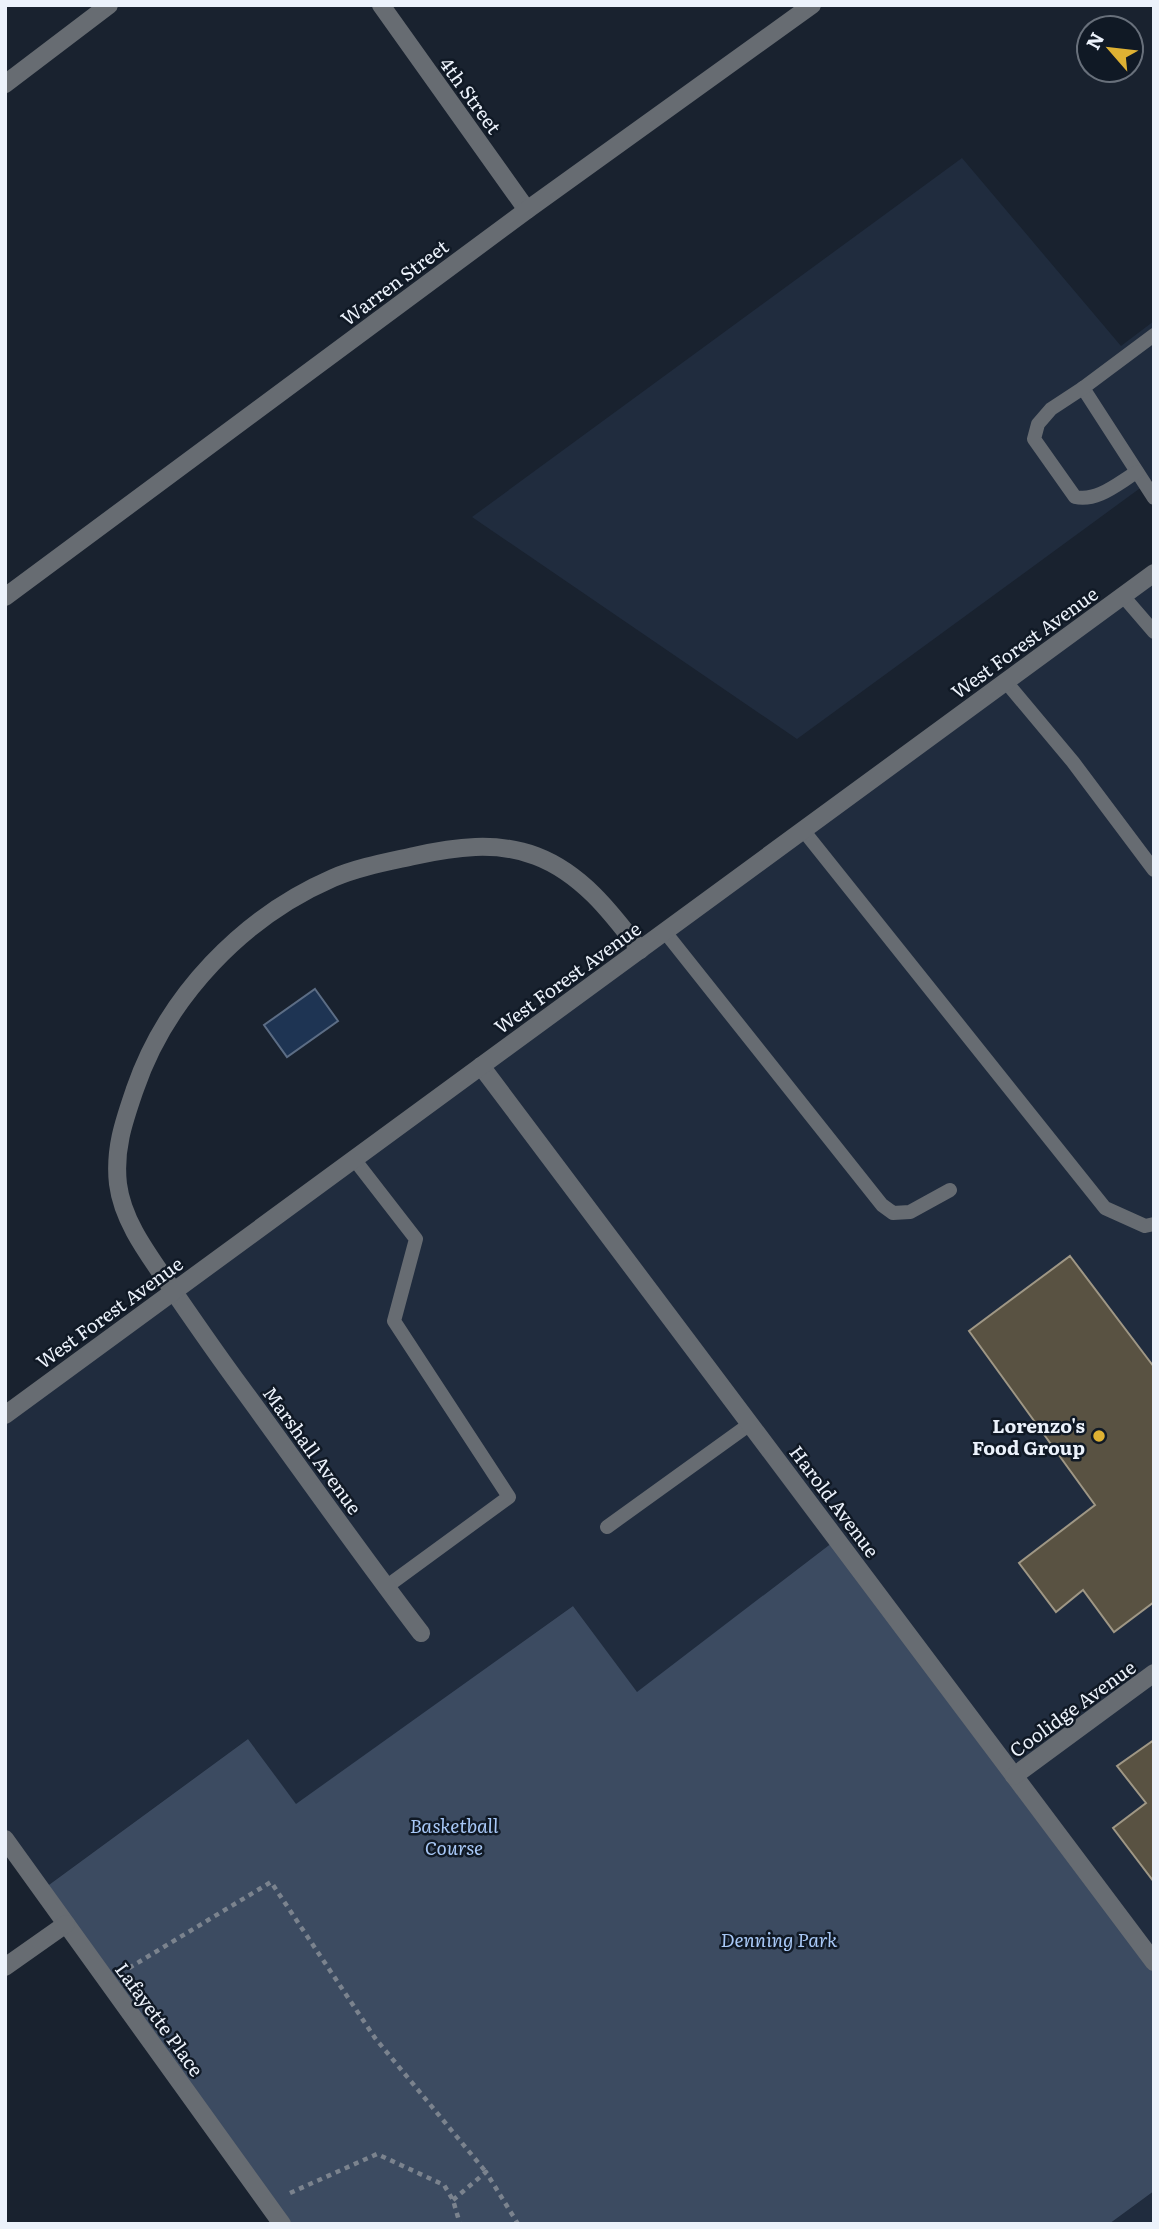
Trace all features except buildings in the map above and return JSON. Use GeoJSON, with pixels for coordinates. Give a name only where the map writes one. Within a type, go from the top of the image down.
{"type":"FeatureCollection","features":[{"type":"Feature","properties":{"kind":"street"},"geometry":{"type":"LineString","coordinates":[[5,84],[109,5]]}},
{"type":"Feature","properties":{"kind":"street","name":"4th Street"},"geometry":{"type":"LineString","coordinates":[[381,5],[527,210]]}},
{"type":"Feature","properties":{"kind":"street","name":"Warren Street"},"geometry":{"type":"LineString","coordinates":[[5,597],[527,210],[811,5]]}},
{"type":"Feature","properties":{"kind":"street","name":"West Forest Avenue"},"geometry":{"type":"LineString","coordinates":[[5,1415],[1154,573]]}},
{"type":"Feature","properties":{"kind":"street","name":"Marshall Avenue"},"geometry":{"type":"LineString","coordinates":[[421,1633],[149,1256],[123,1206],[117,1169],[121,1126],[150,1054],[178,1004],[195,981],[218,957],[263,920],[310,890],[355,870],[428,853],[493,846],[533,855],[568,873],[584,885],[612,913],[640,950]]}},
{"type":"Feature","properties":{"kind":"street","name":"Harold Avenue"},"geometry":{"type":"LineString","coordinates":[[481,1066],[1154,1962]]}},
{"type":"Feature","properties":{"kind":"street","name":"Coolidge Avenue"},"geometry":{"type":"LineString","coordinates":[[1014,1776],[1154,1673]]}},
{"type":"Feature","properties":{"kind":"street","name":"Lafayette Place"},"geometry":{"type":"LineString","coordinates":[[5,1839],[282,2224]]}},
{"type":"Feature","properties":{"kind":"street"},"geometry":{"type":"LineString","coordinates":[[5,1968],[66,1924]]}},
{"type":"Feature","properties":{"kind":"lane"},"geometry":{"type":"LineString","coordinates":[[1137,472],[1097,496],[1085,499],[1075,497],[1034,439],[1038,424],[1051,409],[1154,335]]}},
{"type":"Feature","properties":{"kind":"lane"},"geometry":{"type":"LineString","coordinates":[[1083,388],[1154,498]]}},
{"type":"Feature","properties":{"kind":"lane"},"geometry":{"type":"LineString","coordinates":[[1123,596],[1154,632]]}},
{"type":"Feature","properties":{"kind":"lane"},"geometry":{"type":"LineString","coordinates":[[1006,682],[1073,762],[1154,870]]}},
{"type":"Feature","properties":{"kind":"lane"},"geometry":{"type":"LineString","coordinates":[[803,830],[1105,1208],[1145,1226],[1154,1224]]}},
{"type":"Feature","properties":{"kind":"lane"},"geometry":{"type":"LineString","coordinates":[[665,932],[882,1205],[894,1213],[910,1212],[950,1190]]}},
{"type":"Feature","properties":{"kind":"lane"},"geometry":{"type":"LineString","coordinates":[[354,1159],[416,1238],[394,1321],[509,1497],[386,1587]]}},
{"type":"Feature","properties":{"kind":"lane"},"geometry":{"type":"LineString","coordinates":[[607,1527],[750,1424]]}},
{"type":"Feature","properties":{"kind":"path"},"geometry":{"type":"LineString","coordinates":[[107,1982],[271,1882],[375,2038],[486,2172],[518,2224]]}},
{"type":"Feature","properties":{"kind":"path"},"geometry":{"type":"LineString","coordinates":[[267,2203],[377,2154],[444,2185],[453,2200],[460,2224]]}},
{"type":"Feature","properties":{"kind":"path"},"geometry":{"type":"LineString","coordinates":[[453,2200],[486,2172]]}},
{"type":"Feature","properties":{"kind":"shaded area"},"geometry":{"type":"Polygon","coordinates":[[[962,158],[1121,346],[1154,321],[1154,478],[797,739],[472,517],[962,158]]]}},
{"type":"Feature","properties":{"kind":"shaded area"},"geometry":{"type":"Polygon","coordinates":[[[1154,573],[1154,1962],[837,1539],[637,1693],[573,1606],[296,1805],[248,1739],[42,1890],[5,1839],[5,1415],[1154,573]]]}},
{"type":"Feature","properties":{"kind":"shaded area"},"geometry":{"type":"Polygon","coordinates":[[[315,989],[338,1021],[287,1057],[264,1025],[315,989]]]}},
{"type":"Feature","properties":{"kind":"shaded area"},"geometry":{"type":"Polygon","coordinates":[[[1154,2191],[1154,2224],[1109,2224],[1154,2191]]]}},
{"type":"Feature","properties":{"kind":"green space","name":"Denning Park"},"geometry":{"type":"Polygon","coordinates":[[[837,1539],[1154,1962],[1154,2191],[1109,2224],[282,2224],[42,1890],[248,1739],[296,1804],[573,1606],[637,1692],[837,1539]]]}},
{"type":"Feature","properties":{"kind":"place","name":"Lorenzo's Food Group"},"geometry":{"type":"Point","coordinates":[1099,1436]}},
{"type":"Feature","properties":{"kind":"park label","name":"Basketball Course"},"geometry":{"type":"Point","coordinates":[454,1836]}}]}
